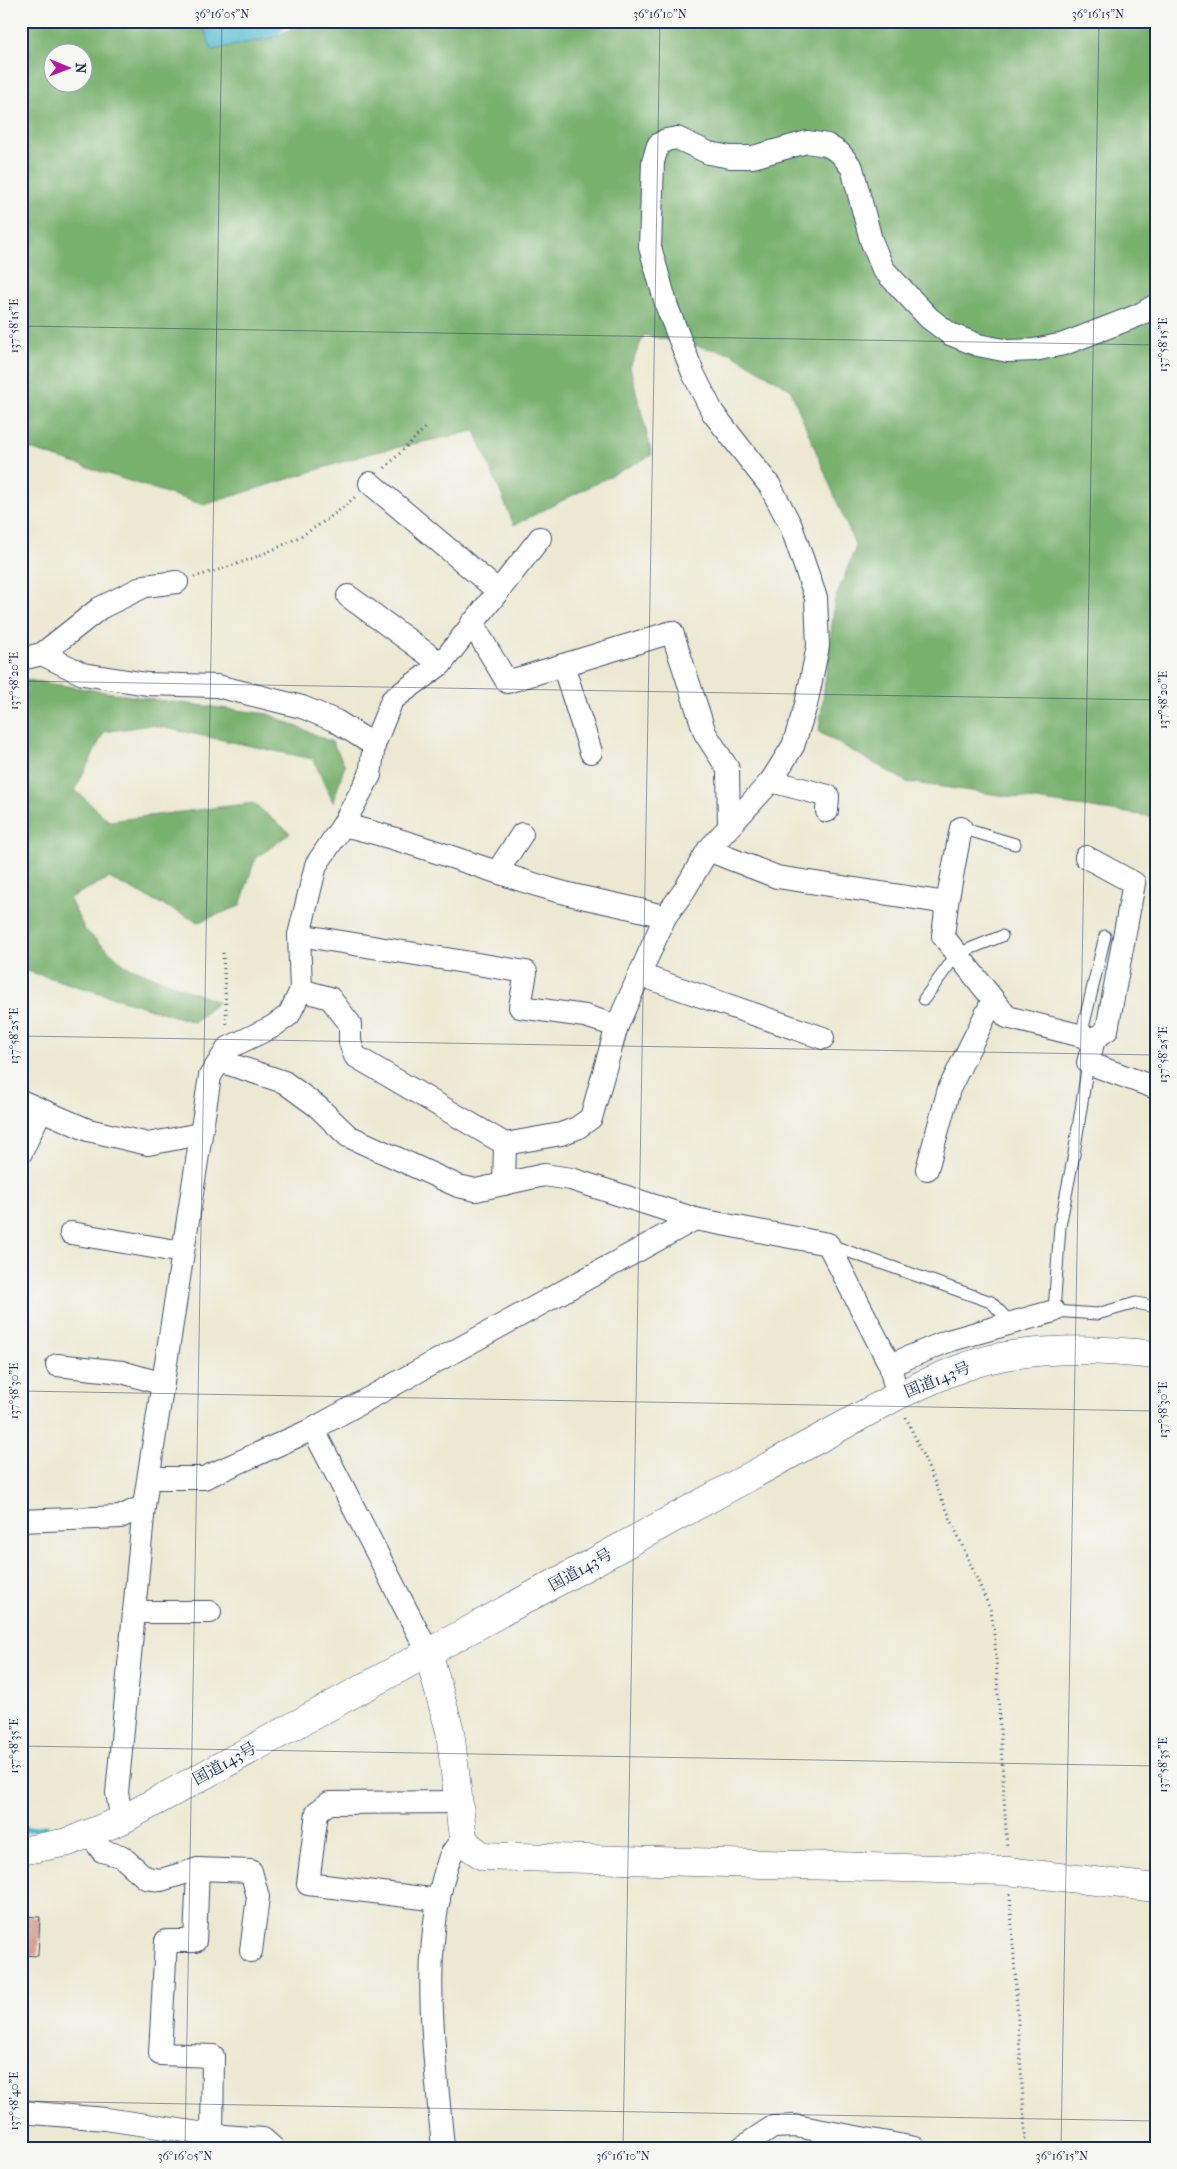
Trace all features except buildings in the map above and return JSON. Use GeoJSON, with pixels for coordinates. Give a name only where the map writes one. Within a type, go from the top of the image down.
{"type":"FeatureCollection","features":[{"type":"Feature","properties":{"kind":"main road","name":"国道143号"},"geometry":{"type":"LineString","coordinates":[[21,1852],[68,1842],[122,1820],[897,1396],[959,1369],[999,1357],[1073,1350],[1112,1350],[1156,1355]]}},
{"type":"Feature","properties":{"kind":"main road"},"geometry":{"type":"LineString","coordinates":[[428,1652],[450,1731],[463,1838],[470,1848],[483,1856],[1008,1871],[1156,1888]]}},
{"type":"Feature","properties":{"kind":"street"},"geometry":{"type":"LineString","coordinates":[[302,990],[330,998],[350,1024],[350,1042],[355,1056],[505,1144],[561,1134],[578,1128],[591,1118],[617,1026],[665,917],[684,891],[708,850],[771,781],[793,746],[806,704],[818,646],[816,598],[791,526],[770,486],[713,414],[693,373],[667,307],[650,247],[653,162],[658,145],[666,140],[676,138],[709,153],[730,157],[753,157],[807,142],[827,145],[840,153],[852,168],[871,240],[883,270],[929,318],[950,334],[978,344],[1008,351],[1034,350],[1064,344],[1139,315],[1156,305]]}},
{"type":"Feature","properties":{"kind":"street"},"geometry":{"type":"LineString","coordinates":[[370,483],[498,591]]}},
{"type":"Feature","properties":{"kind":"street"},"geometry":{"type":"LineString","coordinates":[[122,1820],[117,1793],[144,1506],[150,1478],[182,1252],[210,1076],[224,1054],[272,1027],[289,1015],[302,990],[299,935],[316,865],[344,824],[370,775],[374,745],[392,700],[441,664],[540,538]]}},
{"type":"Feature","properties":{"kind":"street"},"geometry":{"type":"LineString","coordinates":[[32,656],[100,608],[145,586],[177,582]]}},
{"type":"Feature","properties":{"kind":"street"},"geometry":{"type":"LineString","coordinates":[[348,596],[441,664]]}},
{"type":"Feature","properties":{"kind":"street"},"geometry":{"type":"LineString","coordinates":[[472,623],[507,682],[672,632],[705,733],[728,769],[729,826]]}},
{"type":"Feature","properties":{"kind":"street"},"geometry":{"type":"LineString","coordinates":[[32,656],[83,674],[147,684],[217,686],[302,707],[336,721],[374,745]]}},
{"type":"Feature","properties":{"kind":"street"},"geometry":{"type":"LineString","coordinates":[[564,665],[591,752]]}},
{"type":"Feature","properties":{"kind":"street"},"geometry":{"type":"LineString","coordinates":[[771,781],[828,796],[827,811]]}},
{"type":"Feature","properties":{"kind":"street"},"geometry":{"type":"LineString","coordinates":[[344,824],[387,835],[547,888],[611,905],[640,909],[665,917]]}},
{"type":"Feature","properties":{"kind":"street"},"geometry":{"type":"LineString","coordinates":[[961,828],[943,936],[1006,1017],[1087,1038],[1107,1030],[1134,883],[1086,857]]}},
{"type":"Feature","properties":{"kind":"street"},"geometry":{"type":"LineString","coordinates":[[497,872],[522,834]]}},
{"type":"Feature","properties":{"kind":"street"},"geometry":{"type":"LineString","coordinates":[[708,850],[777,877],[947,903]]}},
{"type":"Feature","properties":{"kind":"street"},"geometry":{"type":"LineString","coordinates":[[299,935],[526,972],[520,1007],[586,1016],[617,1026]]}},
{"type":"Feature","properties":{"kind":"street"},"geometry":{"type":"LineString","coordinates":[[640,975],[823,1038]]}},
{"type":"Feature","properties":{"kind":"street"},"geometry":{"type":"LineString","coordinates":[[928,1169],[949,1089],[993,1000]]}},
{"type":"Feature","properties":{"kind":"street"},"geometry":{"type":"LineString","coordinates":[[1087,1038],[1088,1063],[1156,1088]]}},
{"type":"Feature","properties":{"kind":"street"},"geometry":{"type":"LineString","coordinates":[[224,1054],[284,1082],[318,1107],[348,1136],[458,1186],[476,1190],[544,1175],[571,1179],[695,1219],[828,1244],[890,1365],[897,1396]]}},
{"type":"Feature","properties":{"kind":"street"},"geometry":{"type":"LineString","coordinates":[[21,1153],[31,1105],[88,1130],[148,1144],[200,1134]]}},
{"type":"Feature","properties":{"kind":"street"},"geometry":{"type":"LineString","coordinates":[[504,1184],[505,1144]]}},
{"type":"Feature","properties":{"kind":"street"},"geometry":{"type":"LineString","coordinates":[[150,1478],[204,1478],[313,1429],[695,1219]]}},
{"type":"Feature","properties":{"kind":"street"},"geometry":{"type":"LineString","coordinates":[[72,1233],[182,1252]]}},
{"type":"Feature","properties":{"kind":"street"},"geometry":{"type":"LineString","coordinates":[[890,1365],[948,1341],[1054,1311]]}},
{"type":"Feature","properties":{"kind":"street"},"geometry":{"type":"LineString","coordinates":[[57,1365],[122,1372],[163,1384]]}},
{"type":"Feature","properties":{"kind":"street"},"geometry":{"type":"LineString","coordinates":[[313,1429],[428,1652]]}},
{"type":"Feature","properties":{"kind":"street"},"geometry":{"type":"LineString","coordinates":[[21,1521],[120,1517],[144,1506]]}},
{"type":"Feature","properties":{"kind":"street"},"geometry":{"type":"LineString","coordinates":[[134,1612],[210,1612]]}},
{"type":"Feature","properties":{"kind":"street"},"geometry":{"type":"LineString","coordinates":[[439,1900],[308,1884],[317,1812],[329,1803],[459,1802]]}},
{"type":"Feature","properties":{"kind":"street"},"geometry":{"type":"LineString","coordinates":[[90,1834],[102,1850],[121,1856],[146,1878],[161,1880],[198,1868],[251,1871],[258,1898],[251,1951]]}},
{"type":"Feature","properties":{"kind":"street"},"geometry":{"type":"LineString","coordinates":[[443,2148],[433,2039],[432,1952],[439,1900],[451,1855],[463,1838]]}},
{"type":"Feature","properties":{"kind":"street"},"geometry":{"type":"LineString","coordinates":[[198,1868],[195,1941],[166,1941],[160,2054],[213,2056],[212,2135]]}},
{"type":"Feature","properties":{"kind":"street"},"geometry":{"type":"LineString","coordinates":[[21,2112],[106,2119],[212,2135],[263,2139],[273,2148]]}},
{"type":"Feature","properties":{"kind":"street"},"geometry":{"type":"LineString","coordinates":[[741,2148],[765,2140],[772,2126],[796,2126],[915,2148]]}},
{"type":"Feature","properties":{"kind":"lane"},"geometry":{"type":"LineString","coordinates":[[961,828],[1015,844]]}},
{"type":"Feature","properties":{"kind":"lane"},"geometry":{"type":"LineString","coordinates":[[924,999],[956,954],[1002,936]]}},
{"type":"Feature","properties":{"kind":"lane"},"geometry":{"type":"LineString","coordinates":[[1087,1038],[1105,936]]}},
{"type":"Feature","properties":{"kind":"lane"},"geometry":{"type":"LineString","coordinates":[[1088,1063],[1074,1154],[1060,1226],[1054,1311],[1097,1314],[1136,1303],[1156,1307]]}},
{"type":"Feature","properties":{"kind":"lane"},"geometry":{"type":"LineString","coordinates":[[828,1244],[990,1302],[1011,1323]]}},
{"type":"Feature","properties":{"kind":"path"},"geometry":{"type":"LineString","coordinates":[[177,582],[220,570],[280,548]]}},
{"type":"Feature","properties":{"kind":"path"},"geometry":{"type":"LineString","coordinates":[[223,953],[224,1054]]}},
{"type":"Feature","properties":{"kind":"path"},"geometry":{"type":"LineString","coordinates":[[897,1396],[991,1611],[995,1641],[1026,2148]]}},
{"type":"Feature","properties":{"kind":"green space"},"geometry":{"type":"Polygon","coordinates":[[[21,21],[201,21],[213,50],[275,37],[305,21],[1156,21],[1156,817],[907,782],[819,732],[835,600],[856,547],[790,389],[731,353],[644,335],[630,367],[652,455],[514,525],[475,431],[371,453],[204,505],[21,446],[21,21]]]}},
{"type":"Feature","properties":{"kind":"green space"},"geometry":{"type":"Polygon","coordinates":[[[21,679],[157,700],[268,714],[332,742],[345,765],[333,802],[313,759],[151,725],[104,732],[75,790],[109,821],[253,803],[290,833],[255,859],[240,906],[198,922],[109,878],[69,898],[85,930],[126,966],[218,1002],[194,1022],[21,969],[21,679]]]}},
{"type":"Feature","properties":{"kind":"water"},"geometry":{"type":"Polygon","coordinates":[[[201,21],[291,21],[275,37],[212,50],[201,21]]]}},
{"type":"Feature","properties":{"kind":"waterway"},"geometry":{"type":"LineString","coordinates":[[21,1830],[46,1827]]}}]}
